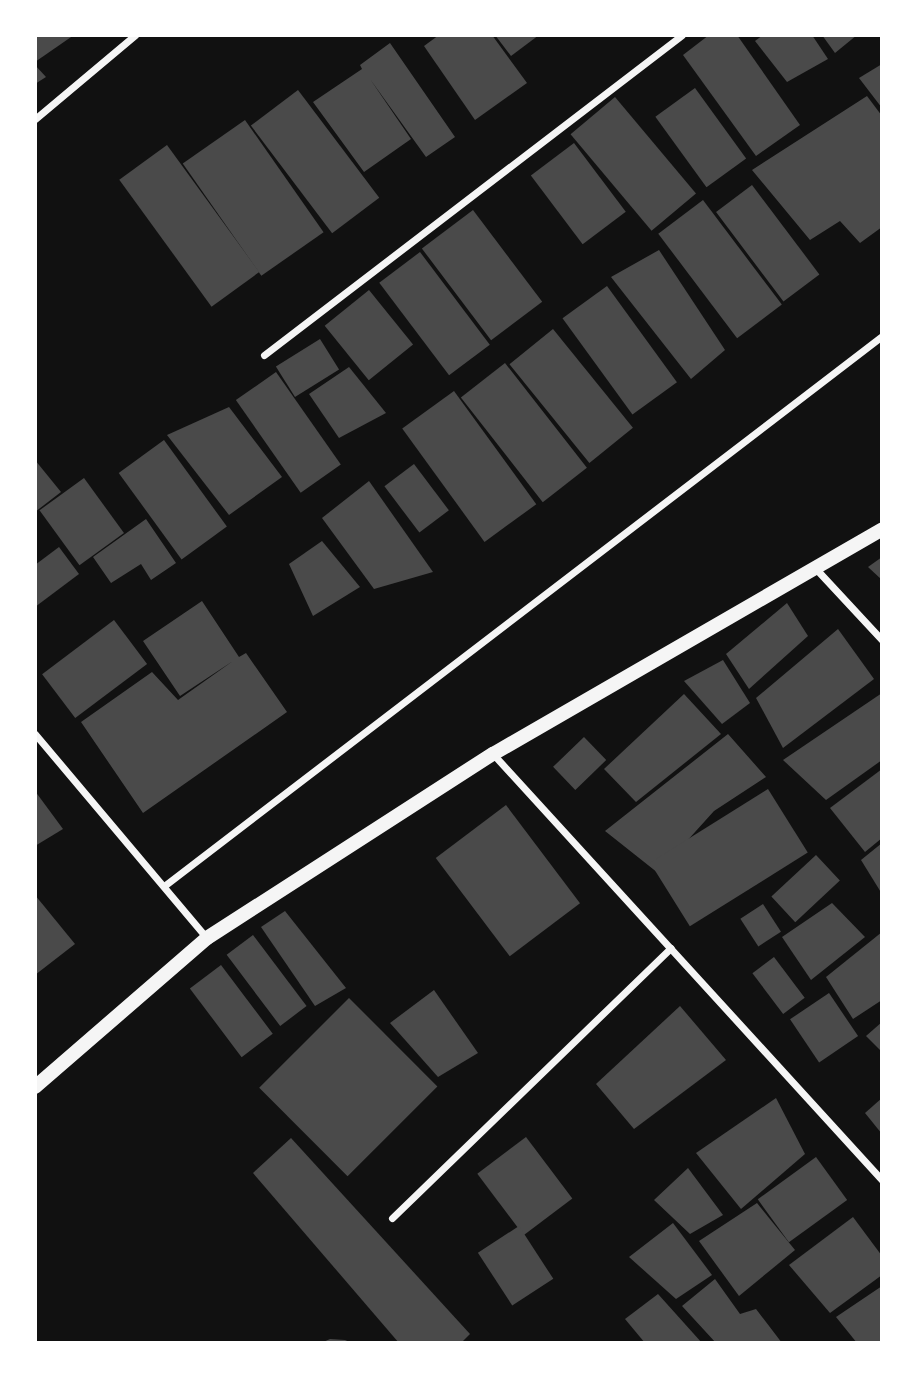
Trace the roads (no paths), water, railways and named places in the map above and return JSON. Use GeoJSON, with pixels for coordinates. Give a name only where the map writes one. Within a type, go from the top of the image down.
{"type":"FeatureCollection","features":[{"type":"Feature","properties":{"kind":"main road"},"geometry":{"type":"LineString","coordinates":[[35,1087],[206,938],[493,754],[817,570],[882,529]]}},
{"type":"Feature","properties":{"kind":"street"},"geometry":{"type":"LineString","coordinates":[[35,119],[135,35]]}},
{"type":"Feature","properties":{"kind":"street"},"geometry":{"type":"LineString","coordinates":[[264,355],[682,35]]}},
{"type":"Feature","properties":{"kind":"street"},"geometry":{"type":"LineString","coordinates":[[164,886],[882,336]]}},
{"type":"Feature","properties":{"kind":"street"},"geometry":{"type":"LineString","coordinates":[[817,570],[882,640]]}},
{"type":"Feature","properties":{"kind":"street"},"geometry":{"type":"LineString","coordinates":[[35,734],[206,938]]}},
{"type":"Feature","properties":{"kind":"street"},"geometry":{"type":"LineString","coordinates":[[493,754],[882,1180]]}},
{"type":"Feature","properties":{"kind":"street"},"geometry":{"type":"LineString","coordinates":[[392,1217],[671,948]]}}]}
